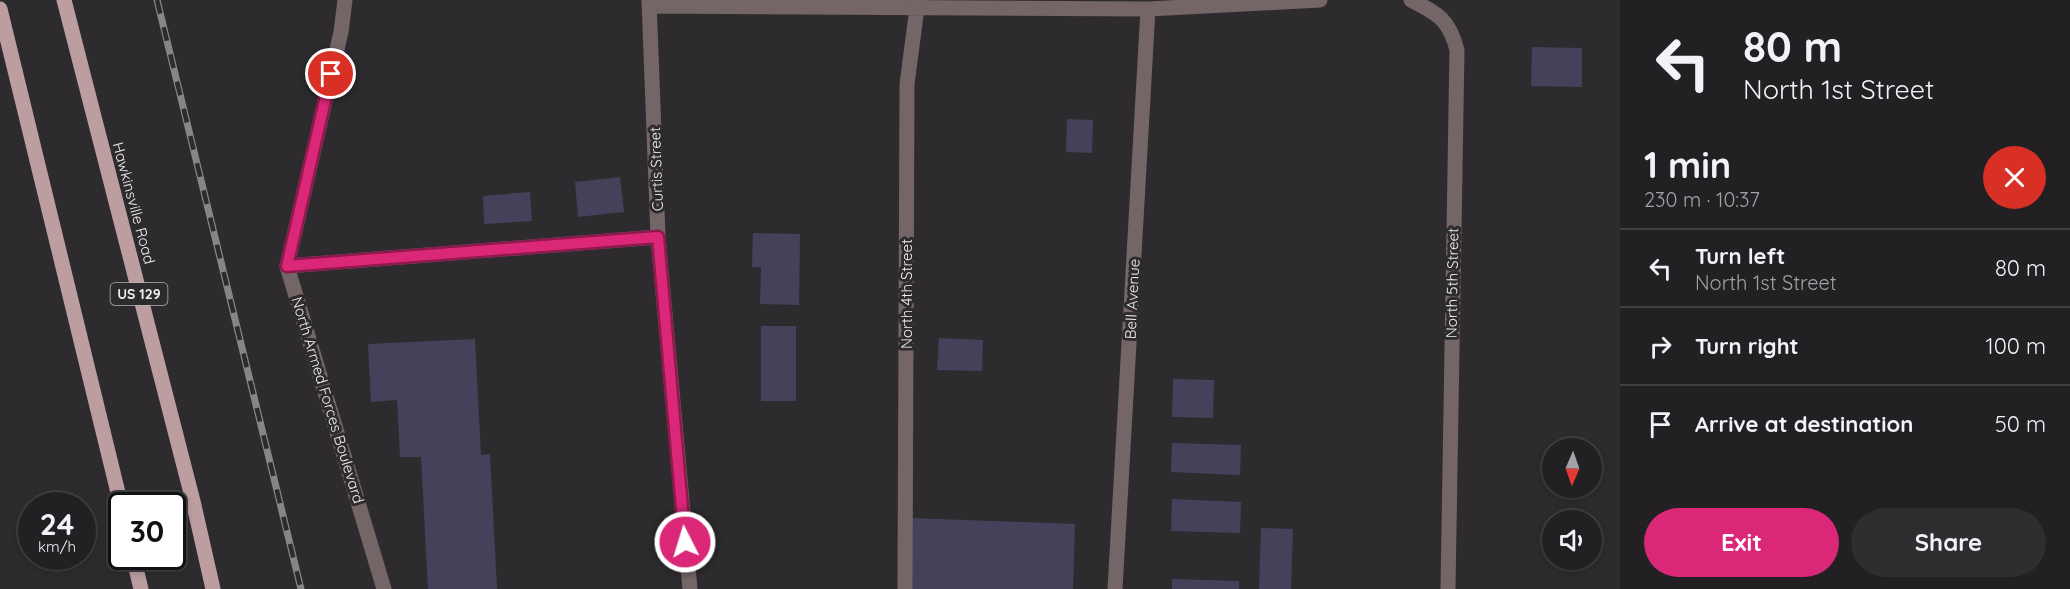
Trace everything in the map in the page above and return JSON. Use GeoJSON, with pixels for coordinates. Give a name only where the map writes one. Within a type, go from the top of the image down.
{"type":"FeatureCollection","features":[{"type":"Feature","properties":{"kind":"main road","name":"Hawkinsville Road"},"geometry":{"type":"LineString","coordinates":[[64,0],[193,501],[213,589]]}},
{"type":"Feature","properties":{"kind":"main road"},"geometry":{"type":"LineString","coordinates":[[0,9],[118,492]]}},
{"type":"Feature","properties":{"kind":"main road"},"geometry":{"type":"LineString","coordinates":[[136,570],[141,589]]}},
{"type":"Feature","properties":{"kind":"street","name":"North Armed Forces Boulevard"},"geometry":{"type":"LineString","coordinates":[[345,0],[341,32],[287,266],[384,589]]}},
{"type":"Feature","properties":{"kind":"street"},"geometry":{"type":"LineString","coordinates":[[650,3],[918,3],[1149,9],[1320,0]]}},
{"type":"Feature","properties":{"kind":"street","name":"North 5th Street"},"geometry":{"type":"LineString","coordinates":[[1411,0],[1440,15],[1453,32],[1457,50],[1448,589]]}},
{"type":"Feature","properties":{"kind":"street","name":"Curtis Street"},"geometry":{"type":"LineString","coordinates":[[650,3],[658,237],[690,589]]}},
{"type":"Feature","properties":{"kind":"street","name":"North 4th Street"},"geometry":{"type":"LineString","coordinates":[[905,589],[907,84],[918,3]]}},
{"type":"Feature","properties":{"kind":"street","name":"Bell Avenue"},"geometry":{"type":"LineString","coordinates":[[1115,589],[1149,9]]}},
{"type":"Feature","properties":{"kind":"street"},"geometry":{"type":"LineString","coordinates":[[287,266],[658,237]]}},
{"type":"Feature","properties":{"kind":"building"},"geometry":{"type":"Polygon","coordinates":[[[1532,47],[1582,48],[1582,87],[1531,86],[1532,47]]]}},
{"type":"Feature","properties":{"kind":"building"},"geometry":{"type":"Polygon","coordinates":[[[1067,119],[1093,120],[1092,153],[1066,152],[1067,119]]]}},
{"type":"Feature","properties":{"kind":"building"},"geometry":{"type":"Polygon","coordinates":[[[620,177],[624,212],[578,217],[575,182],[620,177]]]}},
{"type":"Feature","properties":{"kind":"building"},"geometry":{"type":"Polygon","coordinates":[[[530,192],[532,221],[484,224],[483,196],[530,192]]]}},
{"type":"Feature","properties":{"kind":"building"},"geometry":{"type":"Polygon","coordinates":[[[753,233],[800,234],[799,305],[760,304],[761,267],[752,267],[753,233]]]}},
{"type":"Feature","properties":{"kind":"building"},"geometry":{"type":"Polygon","coordinates":[[[761,326],[796,326],[796,401],[761,401],[761,326]]]}},
{"type":"Feature","properties":{"kind":"building"},"geometry":{"type":"Polygon","coordinates":[[[939,338],[983,340],[982,371],[937,370],[939,338]]]}},
{"type":"Feature","properties":{"kind":"building"},"geometry":{"type":"Polygon","coordinates":[[[475,339],[481,455],[490,454],[497,589],[428,589],[421,457],[400,457],[397,400],[371,402],[368,344],[475,339]]]}},
{"type":"Feature","properties":{"kind":"building"},"geometry":{"type":"Polygon","coordinates":[[[1173,379],[1214,380],[1213,418],[1172,417],[1173,379]]]}},
{"type":"Feature","properties":{"kind":"building"},"geometry":{"type":"Polygon","coordinates":[[[1172,443],[1241,445],[1240,475],[1171,472],[1172,443]]]}},
{"type":"Feature","properties":{"kind":"building"},"geometry":{"type":"Polygon","coordinates":[[[1172,499],[1241,502],[1240,533],[1171,531],[1172,499]]]}},
{"type":"Feature","properties":{"kind":"building"},"geometry":{"type":"Polygon","coordinates":[[[911,518],[1075,524],[1073,589],[909,589],[911,518]]]}},
{"type":"Feature","properties":{"kind":"building"},"geometry":{"type":"Polygon","coordinates":[[[1261,528],[1293,529],[1291,589],[1259,589],[1261,528]]]}},
{"type":"Feature","properties":{"kind":"building"},"geometry":{"type":"Polygon","coordinates":[[[1172,579],[1239,581],[1239,589],[1172,589],[1172,579]]]}},
{"type":"Feature","properties":{"kind":"railway"},"geometry":{"type":"LineString","coordinates":[[157,0],[301,589]]}},
{"type":"Feature","properties":{"kind":"route"},"geometry":{"type":"LineString","coordinates":[[331,74],[287,266],[658,237],[685,542]]}}]}
